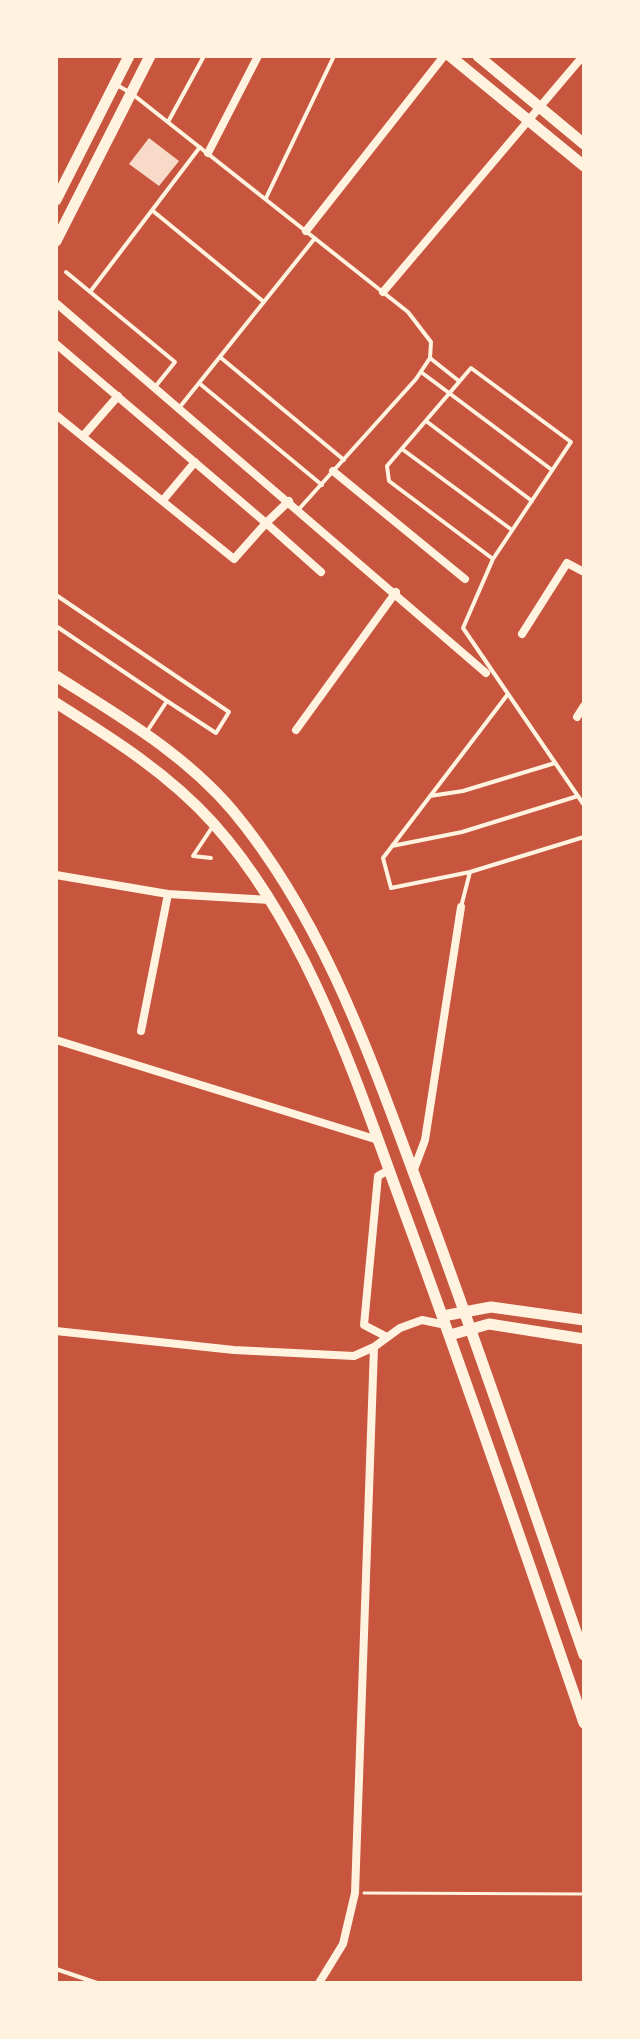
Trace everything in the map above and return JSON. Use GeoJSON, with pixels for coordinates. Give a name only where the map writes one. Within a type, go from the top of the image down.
{"type":"FeatureCollection","features":[{"type":"Feature","properties":{"kind":"street"},"geometry":{"type":"LineString","coordinates":[[56,200],[129,56]]}},
{"type":"Feature","properties":{"kind":"street"},"geometry":{"type":"LineString","coordinates":[[56,241],[150,56]]}},
{"type":"Feature","properties":{"kind":"street"},"geometry":{"type":"LineString","coordinates":[[208,153],[258,56]]}},
{"type":"Feature","properties":{"kind":"street"},"geometry":{"type":"LineString","coordinates":[[306,231],[444,56]]}},
{"type":"Feature","properties":{"kind":"street"},"geometry":{"type":"LineString","coordinates":[[450,56],[584,166]]}},
{"type":"Feature","properties":{"kind":"street"},"geometry":{"type":"LineString","coordinates":[[478,56],[584,144]]}},
{"type":"Feature","properties":{"kind":"street"},"geometry":{"type":"LineString","coordinates":[[383,292],[583,56]]}},
{"type":"Feature","properties":{"kind":"street"},"geometry":{"type":"LineString","coordinates":[[56,303],[396,592],[486,673]]}},
{"type":"Feature","properties":{"kind":"street"},"geometry":{"type":"LineString","coordinates":[[56,344],[321,572]]}},
{"type":"Feature","properties":{"kind":"street"},"geometry":{"type":"LineString","coordinates":[[84,435],[118,396]]}},
{"type":"Feature","properties":{"kind":"street"},"geometry":{"type":"LineString","coordinates":[[56,415],[164,499],[234,559],[289,501]]}},
{"type":"Feature","properties":{"kind":"street"},"geometry":{"type":"LineString","coordinates":[[164,499],[195,462]]}},
{"type":"Feature","properties":{"kind":"street"},"geometry":{"type":"LineString","coordinates":[[333,471],[465,579]]}},
{"type":"Feature","properties":{"kind":"street"},"geometry":{"type":"LineString","coordinates":[[522,634],[567,563],[584,572]]}},
{"type":"Feature","properties":{"kind":"street"},"geometry":{"type":"LineString","coordinates":[[296,730],[396,592]]}},
{"type":"Feature","properties":{"kind":"street"},"geometry":{"type":"LineString","coordinates":[[56,676],[146,733],[193,770],[231,810],[270,859],[311,928],[345,998],[413,1172],[465,1311],[584,1655]]}},
{"type":"Feature","properties":{"kind":"street"},"geometry":{"type":"LineString","coordinates":[[56,703],[133,751],[177,787],[214,824],[270,900],[325,1007],[378,1140],[584,1723]]}},
{"type":"Feature","properties":{"kind":"street"},"geometry":{"type":"LineString","coordinates":[[577,717],[584,706]]}},
{"type":"Feature","properties":{"kind":"street"},"geometry":{"type":"LineString","coordinates":[[56,875],[168,894],[270,900]]}},
{"type":"Feature","properties":{"kind":"street"},"geometry":{"type":"LineString","coordinates":[[141,1031],[168,894]]}},
{"type":"Feature","properties":{"kind":"street"},"geometry":{"type":"LineString","coordinates":[[413,1172],[425,1140],[461,907]]}},
{"type":"Feature","properties":{"kind":"street"},"geometry":{"type":"LineString","coordinates":[[56,1040],[378,1140]]}},
{"type":"Feature","properties":{"kind":"street"},"geometry":{"type":"LineString","coordinates":[[387,1337],[364,1325],[378,1176],[389,1170]]}},
{"type":"Feature","properties":{"kind":"street"},"geometry":{"type":"LineString","coordinates":[[446,1326],[465,1311],[491,1307],[584,1320]]}},
{"type":"Feature","properties":{"kind":"street"},"geometry":{"type":"LineString","coordinates":[[56,1331],[264,1352],[354,1356],[422,1320],[471,1328],[489,1324],[584,1339]]}},
{"type":"Feature","properties":{"kind":"street"},"geometry":{"type":"LineString","coordinates":[[319,1983],[343,1944],[355,1893],[374,1347]]}},
{"type":"Feature","properties":{"kind":"lane"},"geometry":{"type":"LineString","coordinates":[[168,122],[204,56]]}},
{"type":"Feature","properties":{"kind":"lane"},"geometry":{"type":"LineString","coordinates":[[266,199],[334,56]]}},
{"type":"Feature","properties":{"kind":"lane"},"geometry":{"type":"LineString","coordinates":[[115,84],[131,93],[383,292],[422,326],[431,342],[430,358],[421,372],[299,509]]}},
{"type":"Feature","properties":{"kind":"lane"},"geometry":{"type":"LineString","coordinates":[[90,292],[200,147]]}},
{"type":"Feature","properties":{"kind":"lane"},"geometry":{"type":"LineString","coordinates":[[153,211],[264,302]]}},
{"type":"Feature","properties":{"kind":"lane"},"geometry":{"type":"LineString","coordinates":[[179,408],[315,238]]}},
{"type":"Feature","properties":{"kind":"lane"},"geometry":{"type":"LineString","coordinates":[[66,272],[175,362],[155,387]]}},
{"type":"Feature","properties":{"kind":"lane"},"geometry":{"type":"LineString","coordinates":[[220,357],[344,460]]}},
{"type":"Feature","properties":{"kind":"lane"},"geometry":{"type":"LineString","coordinates":[[430,358],[459,381]]}},
{"type":"Feature","properties":{"kind":"lane"},"geometry":{"type":"LineString","coordinates":[[493,559],[389,481],[387,466],[471,368],[571,442],[493,559],[463,628],[584,805]]}},
{"type":"Feature","properties":{"kind":"lane"},"geometry":{"type":"LineString","coordinates":[[421,372],[552,470]]}},
{"type":"Feature","properties":{"kind":"lane"},"geometry":{"type":"LineString","coordinates":[[199,383],[322,485]]}},
{"type":"Feature","properties":{"kind":"lane"},"geometry":{"type":"LineString","coordinates":[[426,421],[532,501]]}},
{"type":"Feature","properties":{"kind":"lane"},"geometry":{"type":"LineString","coordinates":[[402,449],[512,530]]}},
{"type":"Feature","properties":{"kind":"lane"},"geometry":{"type":"LineString","coordinates":[[56,595],[229,712],[216,733],[56,626]]}},
{"type":"Feature","properties":{"kind":"lane"},"geometry":{"type":"LineString","coordinates":[[508,694],[383,858],[391,888],[470,872],[584,837]]}},
{"type":"Feature","properties":{"kind":"lane"},"geometry":{"type":"LineString","coordinates":[[146,733],[167,701]]}},
{"type":"Feature","properties":{"kind":"lane"},"geometry":{"type":"LineString","coordinates":[[430,796],[463,791],[555,763]]}},
{"type":"Feature","properties":{"kind":"lane"},"geometry":{"type":"LineString","coordinates":[[392,846],[462,832],[578,796]]}},
{"type":"Feature","properties":{"kind":"lane"},"geometry":{"type":"LineString","coordinates":[[211,858],[193,856],[214,824]]}},
{"type":"Feature","properties":{"kind":"lane"},"geometry":{"type":"LineString","coordinates":[[461,907],[470,872]]}},
{"type":"Feature","properties":{"kind":"lane"},"geometry":{"type":"LineString","coordinates":[[56,1969],[97,1983]]}},
{"type":"Feature","properties":{"kind":"path"},"geometry":{"type":"LineString","coordinates":[[355,1893],[584,1894]]}},
{"type":"Feature","properties":{"kind":"building"},"geometry":{"type":"Polygon","coordinates":[[[149,138],[179,161],[159,186],[129,164],[149,138]]]}}]}
